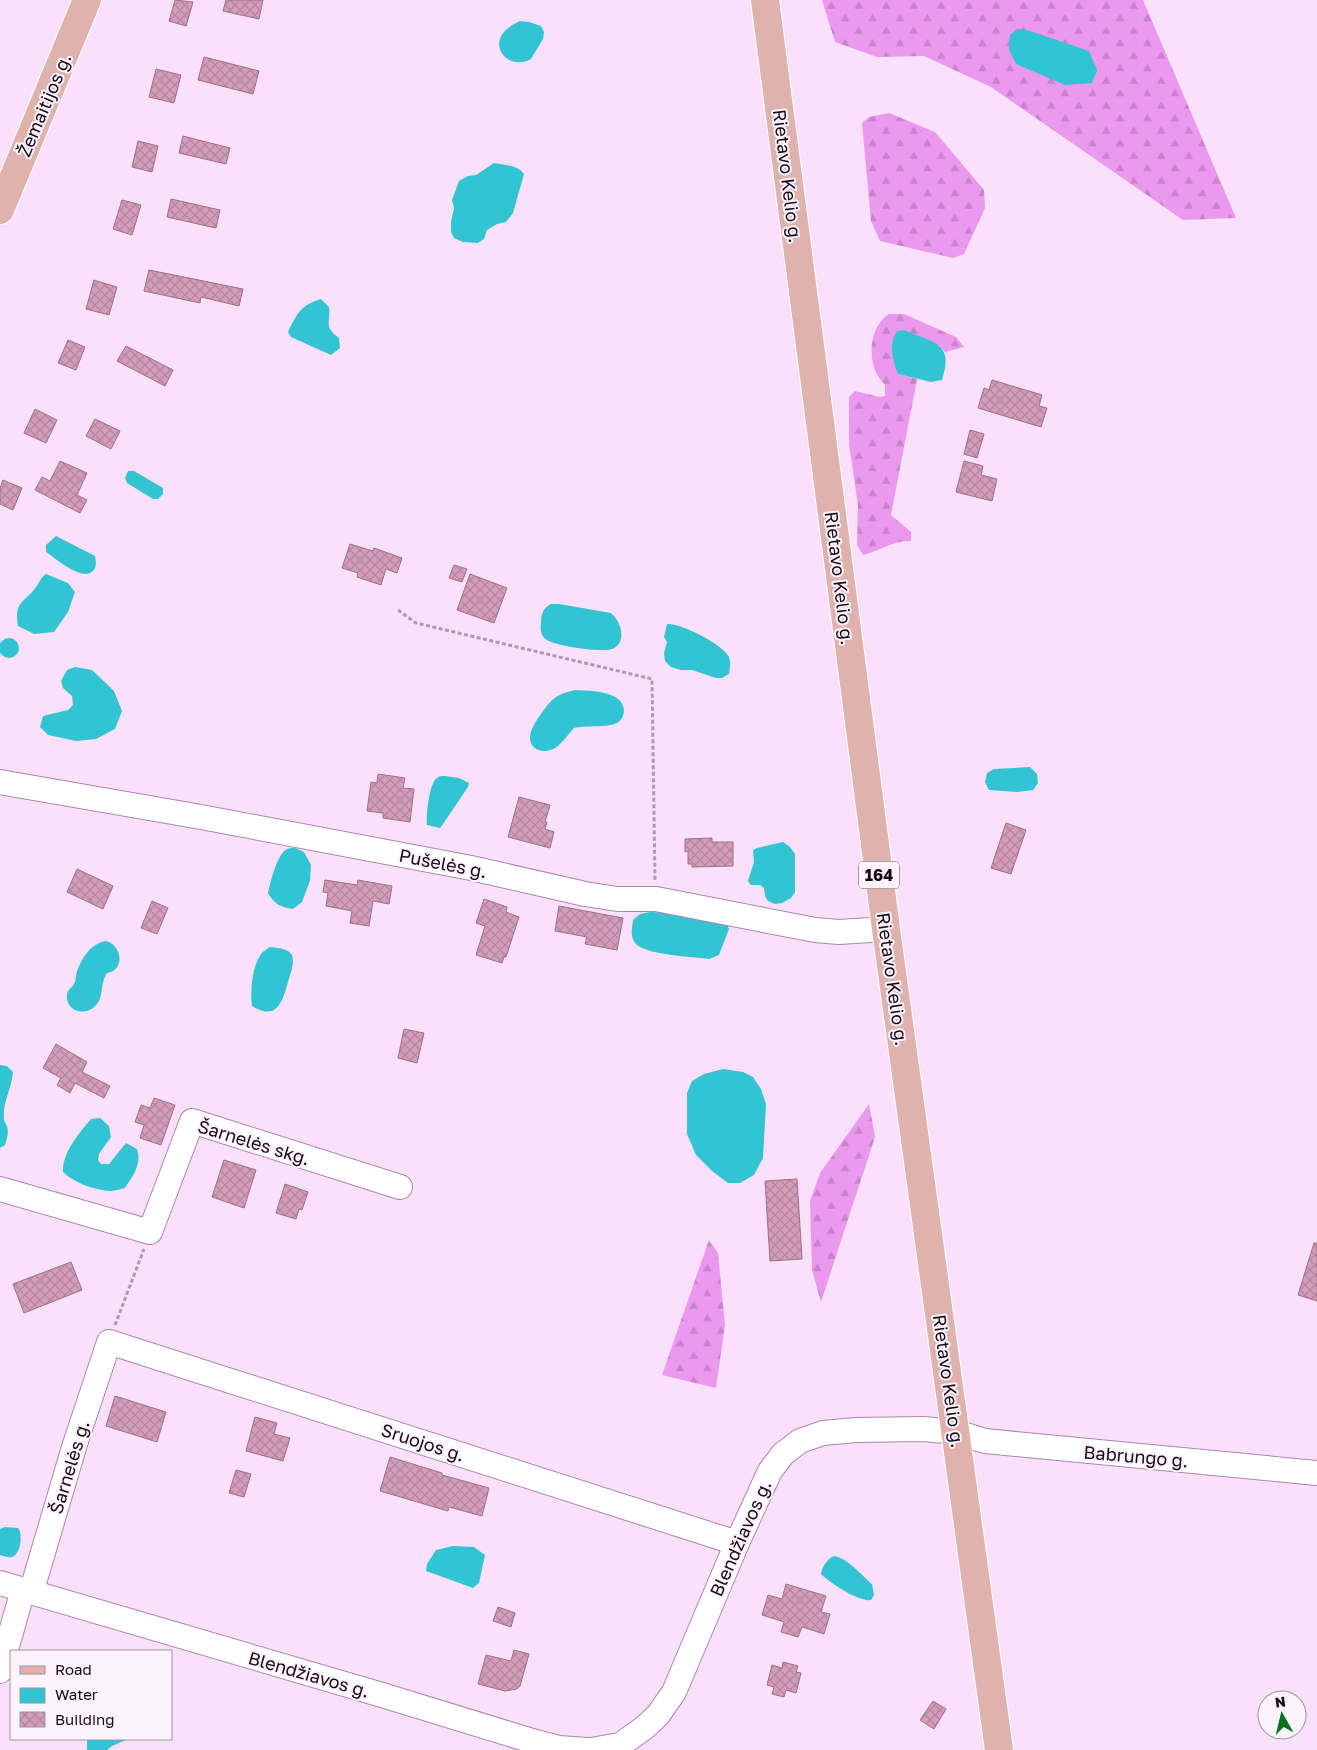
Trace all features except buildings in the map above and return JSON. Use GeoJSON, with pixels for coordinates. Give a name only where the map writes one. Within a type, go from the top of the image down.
{"type":"FeatureCollection","features":[{"type":"Feature","properties":{"kind":"main road","name":"Žemaitijos g."},"geometry":{"type":"LineString","coordinates":[[1,205],[87,0]]}},
{"type":"Feature","properties":{"kind":"main road","name":"Rietavo Kelio g."},"geometry":{"type":"LineString","coordinates":[[765,0],[886,929],[1000,1750]]}},
{"type":"Feature","properties":{"kind":"street","name":"Pušelės g."},"geometry":{"type":"LineString","coordinates":[[0,782],[201,817],[471,868],[585,894],[617,899],[656,899],[815,930],[839,932],[886,929]]}},
{"type":"Feature","properties":{"kind":"street","name":"Šarnelės skg."},"geometry":{"type":"LineString","coordinates":[[150,1232],[192,1121],[400,1187]]}},
{"type":"Feature","properties":{"kind":"street"},"geometry":{"type":"LineString","coordinates":[[0,1189],[150,1232]]}},
{"type":"Feature","properties":{"kind":"street","name":"Sruojos g."},"geometry":{"type":"LineString","coordinates":[[109,1342],[737,1542]]}},
{"type":"Feature","properties":{"kind":"street","name":"Šarnelės g."},"geometry":{"type":"LineString","coordinates":[[0,1671],[109,1342]]}},
{"type":"Feature","properties":{"kind":"street","name":"Blendžiavos g."},"geometry":{"type":"LineString","coordinates":[[591,1750],[620,1746],[658,1715],[674,1692],[737,1542],[770,1471],[783,1454],[800,1442],[823,1433],[856,1430],[923,1429],[956,1432]]}},
{"type":"Feature","properties":{"kind":"street","name":"Babrungo g."},"geometry":{"type":"LineString","coordinates":[[956,1432],[985,1441],[1317,1473]]}},
{"type":"Feature","properties":{"kind":"street","name":"Blendžiavos g."},"geometry":{"type":"LineString","coordinates":[[0,1583],[529,1740],[559,1748],[587,1750]]}},
{"type":"Feature","properties":{"kind":"path"},"geometry":{"type":"LineString","coordinates":[[398,610],[416,623],[652,679],[656,899]]}},
{"type":"Feature","properties":{"kind":"path"},"geometry":{"type":"LineString","coordinates":[[109,1342],[150,1232]]}},
{"type":"Feature","properties":{"kind":"green space"},"geometry":{"type":"Polygon","coordinates":[[[822,0],[1143,0],[1236,218],[1183,220],[991,87],[924,56],[877,57],[835,42],[822,0]]]}},
{"type":"Feature","properties":{"kind":"green space"},"geometry":{"type":"Polygon","coordinates":[[[889,113],[935,132],[984,190],[985,208],[964,254],[953,258],[880,241],[871,221],[862,123],[869,117],[889,113]]]}},
{"type":"Feature","properties":{"kind":"green space"},"geometry":{"type":"Polygon","coordinates":[[[889,314],[904,314],[956,337],[964,347],[945,352],[939,345],[898,374],[917,379],[891,515],[911,532],[911,541],[898,542],[863,555],[857,545],[858,505],[849,444],[849,397],[855,391],[879,397],[885,396],[885,385],[875,368],[872,348],[876,328],[889,314]]]}},
{"type":"Feature","properties":{"kind":"green space"},"geometry":{"type":"Polygon","coordinates":[[[869,1104],[875,1137],[821,1302],[812,1270],[810,1201],[820,1173],[869,1104]]]}},
{"type":"Feature","properties":{"kind":"green space"},"geometry":{"type":"Polygon","coordinates":[[[709,1240],[718,1253],[725,1325],[716,1388],[662,1375],[709,1240]]]}},
{"type":"Feature","properties":{"kind":"water"},"geometry":{"type":"Polygon","coordinates":[[[520,21],[541,26],[544,32],[543,39],[531,59],[513,62],[501,52],[499,45],[501,36],[508,28],[520,21]]]}},
{"type":"Feature","properties":{"kind":"water"},"geometry":{"type":"Polygon","coordinates":[[[1017,29],[1024,29],[1089,51],[1097,70],[1092,83],[1065,85],[1016,64],[1009,50],[1010,35],[1017,29]]]}},
{"type":"Feature","properties":{"kind":"water"},"geometry":{"type":"Polygon","coordinates":[[[494,163],[515,167],[524,174],[513,213],[506,222],[497,224],[487,230],[484,239],[478,243],[463,242],[454,238],[451,232],[454,208],[452,200],[459,181],[468,176],[476,175],[494,163]]]}},
{"type":"Feature","properties":{"kind":"water"},"geometry":{"type":"Polygon","coordinates":[[[321,299],[329,307],[329,327],[339,338],[340,348],[331,355],[291,337],[288,332],[304,307],[321,299]]]}},
{"type":"Feature","properties":{"kind":"water"},"geometry":{"type":"Polygon","coordinates":[[[904,330],[932,342],[943,351],[946,358],[942,380],[931,382],[898,374],[892,347],[897,331],[904,330]]]}},
{"type":"Feature","properties":{"kind":"water"},"geometry":{"type":"Polygon","coordinates":[[[128,471],[134,471],[163,488],[163,494],[158,499],[153,499],[127,483],[125,478],[128,471]]]}},
{"type":"Feature","properties":{"kind":"water"},"geometry":{"type":"Polygon","coordinates":[[[56,536],[95,556],[96,566],[93,571],[88,574],[82,574],[62,564],[46,552],[46,545],[56,536]]]}},
{"type":"Feature","properties":{"kind":"water"},"geometry":{"type":"Polygon","coordinates":[[[46,574],[68,583],[75,592],[68,612],[54,632],[34,634],[18,626],[17,611],[21,603],[46,574]]]}},
{"type":"Feature","properties":{"kind":"water"},"geometry":{"type":"Polygon","coordinates":[[[551,604],[611,613],[620,626],[620,642],[612,649],[599,650],[569,647],[547,640],[541,633],[541,620],[544,609],[551,604]]]}},
{"type":"Feature","properties":{"kind":"water"},"geometry":{"type":"Polygon","coordinates":[[[667,624],[690,630],[708,639],[723,650],[730,659],[729,674],[722,678],[716,678],[692,670],[681,670],[671,667],[665,661],[664,653],[667,642],[664,637],[667,624]]]}},
{"type":"Feature","properties":{"kind":"water"},"geometry":{"type":"Polygon","coordinates":[[[9,638],[16,641],[19,648],[16,655],[9,658],[2,655],[-1,648],[2,641],[9,638]]]}},
{"type":"Feature","properties":{"kind":"water"},"geometry":{"type":"Polygon","coordinates":[[[75,667],[92,670],[114,691],[122,711],[115,729],[96,739],[76,741],[48,735],[40,727],[43,716],[68,710],[73,705],[72,696],[63,688],[61,681],[67,670],[75,667]]]}},
{"type":"Feature","properties":{"kind":"water"},"geometry":{"type":"Polygon","coordinates":[[[575,690],[597,691],[612,695],[622,703],[623,716],[613,725],[574,728],[555,748],[547,751],[538,750],[530,741],[533,726],[556,697],[575,690]]]}},
{"type":"Feature","properties":{"kind":"water"},"geometry":{"type":"Polygon","coordinates":[[[1030,767],[1037,774],[1038,783],[1033,790],[1017,792],[989,790],[985,782],[987,773],[994,769],[1030,767]]]}},
{"type":"Feature","properties":{"kind":"water"},"geometry":{"type":"Polygon","coordinates":[[[441,776],[459,778],[469,783],[440,828],[427,825],[428,807],[434,781],[441,776]]]}},
{"type":"Feature","properties":{"kind":"water"},"geometry":{"type":"Polygon","coordinates":[[[783,842],[795,854],[795,892],[791,898],[782,903],[775,904],[768,901],[764,888],[760,885],[751,885],[748,881],[754,862],[753,850],[783,842]]]}},
{"type":"Feature","properties":{"kind":"water"},"geometry":{"type":"Polygon","coordinates":[[[290,848],[304,852],[311,865],[310,881],[302,902],[293,909],[278,904],[268,893],[274,869],[283,852],[290,848]]]}},
{"type":"Feature","properties":{"kind":"water"},"geometry":{"type":"Polygon","coordinates":[[[650,912],[693,914],[727,924],[729,929],[719,955],[709,959],[658,953],[640,947],[632,938],[633,920],[640,914],[650,912]]]}},
{"type":"Feature","properties":{"kind":"water"},"geometry":{"type":"Polygon","coordinates":[[[105,941],[111,943],[118,952],[120,957],[117,967],[107,973],[103,981],[100,998],[96,1005],[87,1011],[77,1011],[69,1005],[67,994],[75,982],[77,971],[85,956],[95,945],[105,941]]]}},
{"type":"Feature","properties":{"kind":"water"},"geometry":{"type":"Polygon","coordinates":[[[270,947],[288,951],[292,955],[293,961],[281,1003],[273,1011],[267,1012],[252,1006],[251,993],[252,979],[258,959],[270,947]]]}},
{"type":"Feature","properties":{"kind":"water"},"geometry":{"type":"Polygon","coordinates":[[[0,1065],[7,1066],[13,1072],[4,1113],[8,1136],[5,1145],[0,1148],[0,1065]]]}},
{"type":"Feature","properties":{"kind":"water"},"geometry":{"type":"Polygon","coordinates":[[[723,1069],[743,1072],[753,1077],[761,1089],[766,1104],[763,1158],[754,1175],[740,1183],[728,1183],[712,1171],[696,1155],[687,1134],[687,1093],[692,1081],[704,1074],[723,1069]]]}},
{"type":"Feature","properties":{"kind":"water"},"geometry":{"type":"Polygon","coordinates":[[[100,1118],[109,1126],[111,1137],[99,1154],[98,1160],[101,1164],[109,1164],[126,1143],[137,1149],[138,1165],[125,1188],[108,1191],[96,1189],[78,1182],[63,1172],[65,1158],[77,1137],[91,1119],[100,1118]]]}},
{"type":"Feature","properties":{"kind":"water"},"geometry":{"type":"Polygon","coordinates":[[[5,1527],[18,1528],[20,1531],[19,1548],[12,1557],[0,1555],[0,1529],[5,1527]]]}},
{"type":"Feature","properties":{"kind":"water"},"geometry":{"type":"Polygon","coordinates":[[[453,1546],[474,1547],[485,1555],[479,1583],[473,1588],[426,1571],[427,1564],[436,1550],[453,1546]]]}},
{"type":"Feature","properties":{"kind":"water"},"geometry":{"type":"Polygon","coordinates":[[[834,1556],[850,1564],[872,1584],[874,1595],[871,1600],[852,1595],[821,1574],[825,1564],[834,1556]]]}},
{"type":"Feature","properties":{"kind":"water"},"geometry":{"type":"Polygon","coordinates":[[[87,1740],[126,1740],[107,1750],[87,1750],[87,1740]]]}}]}
